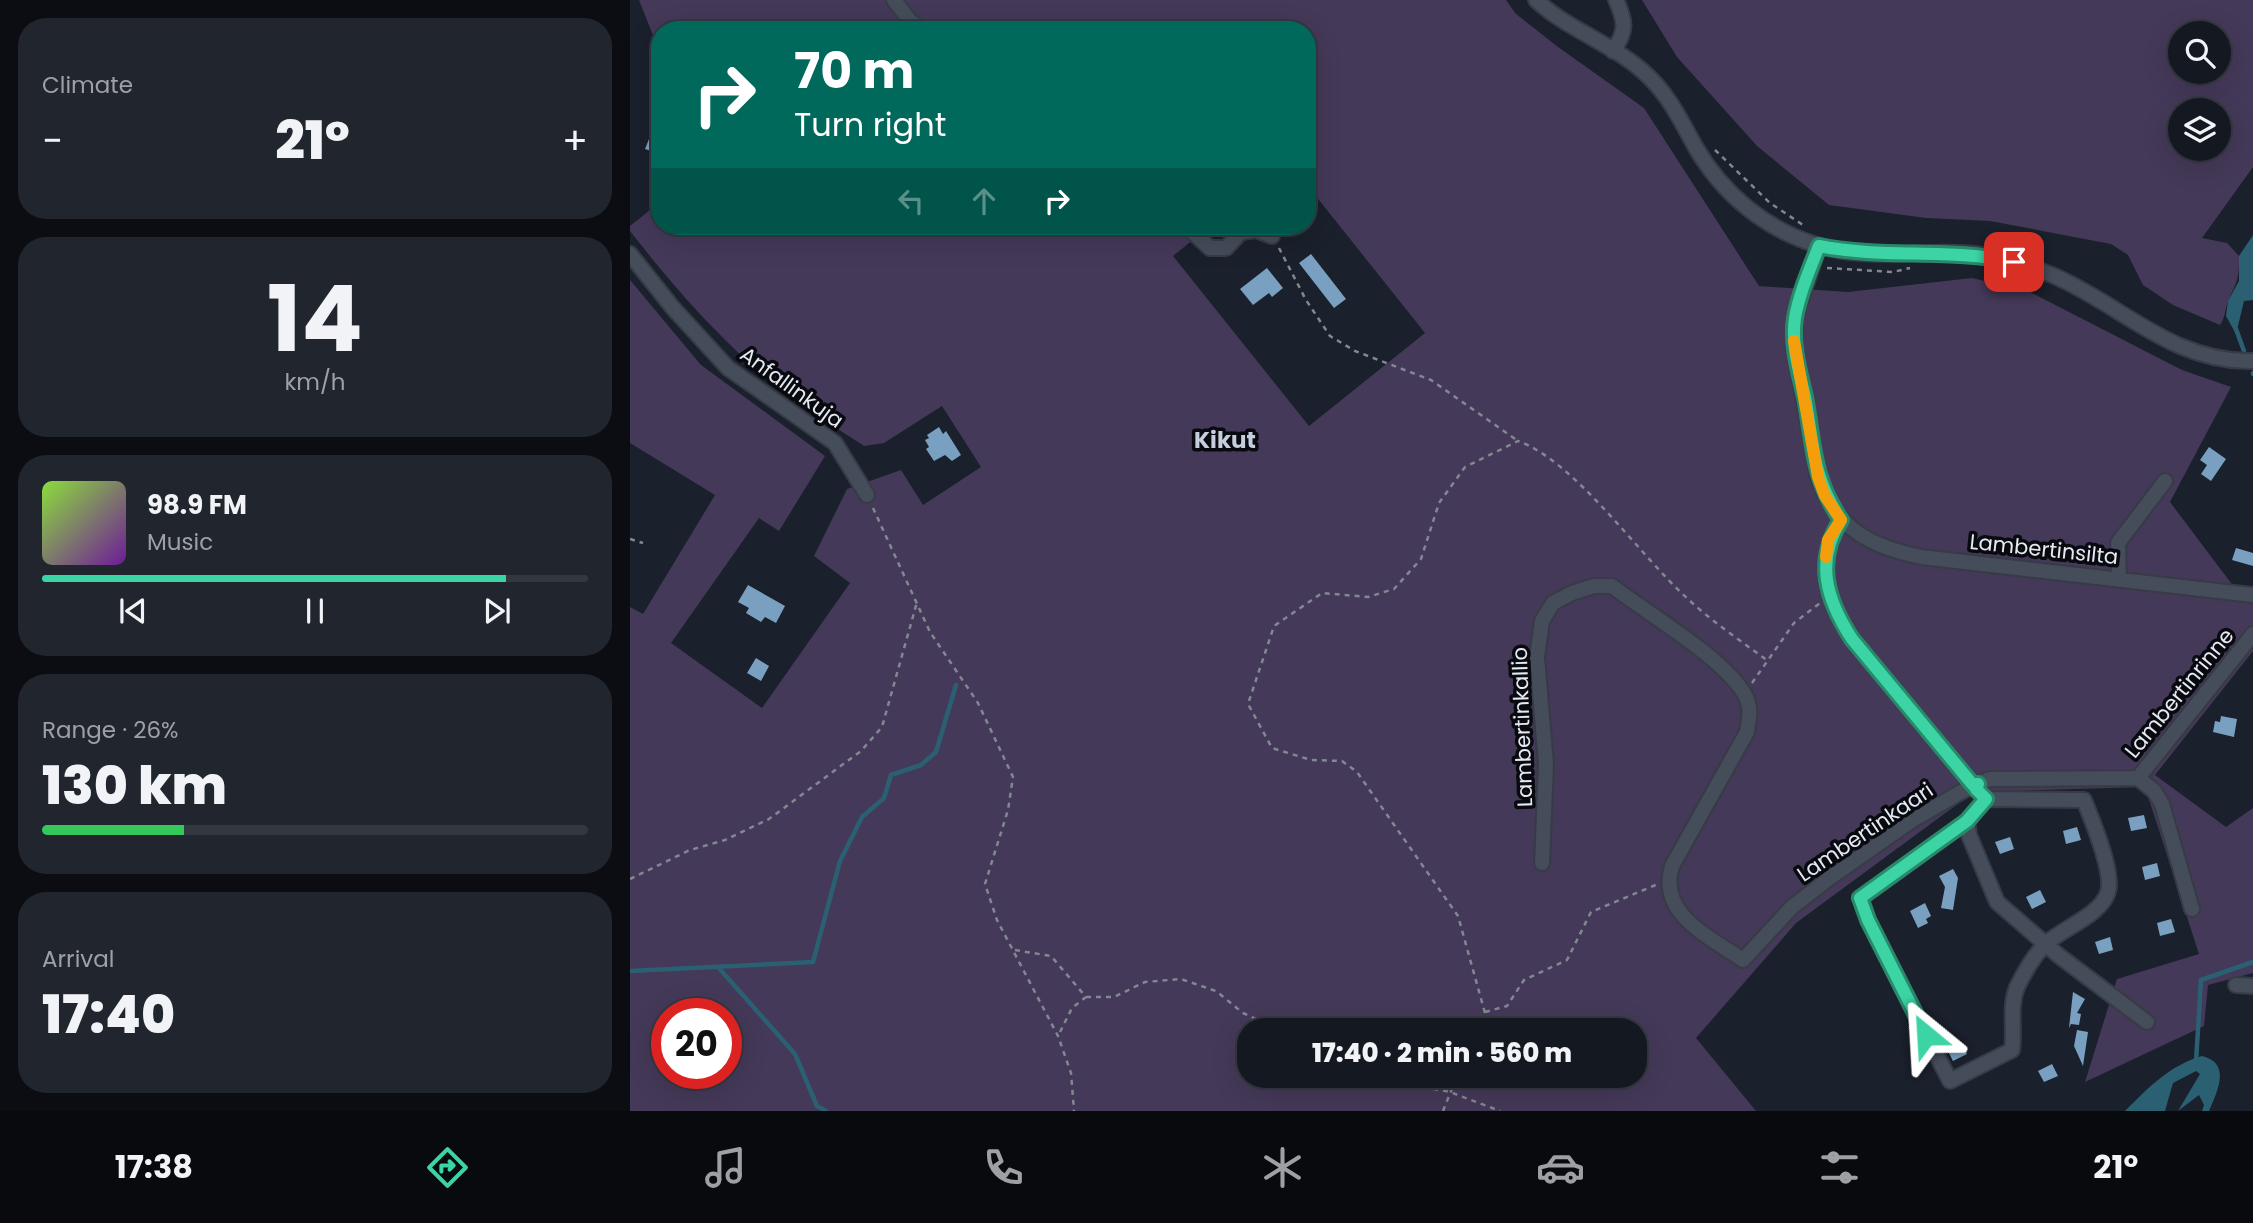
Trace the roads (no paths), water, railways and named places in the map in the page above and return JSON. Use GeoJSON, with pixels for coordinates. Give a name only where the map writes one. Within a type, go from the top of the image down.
{"type":"FeatureCollection","features":[{"type":"Feature","properties":{"kind":"street"},"geometry":{"type":"LineString","coordinates":[[894,0],[910,21]]}},
{"type":"Feature","properties":{"kind":"street"},"geometry":{"type":"LineString","coordinates":[[1536,0],[1649,77],[1666,96],[1707,165],[1729,192],[1766,222],[1799,239],[1819,246],[1867,253],[1962,253],[2014,262],[2053,276],[2180,348],[2210,358],[2253,361]]}},
{"type":"Feature","properties":{"kind":"street"},"geometry":{"type":"LineString","coordinates":[[1613,51],[1624,35],[1626,25],[1616,0]]}},
{"type":"Feature","properties":{"kind":"street"},"geometry":{"type":"LineString","coordinates":[[1196,235],[1210,248],[1226,248],[1238,235]]}},
{"type":"Feature","properties":{"kind":"street"},"geometry":{"type":"LineString","coordinates":[[1819,246],[1795,317],[1794,347],[1818,477],[1825,496],[1841,520],[1826,549],[1830,595],[1838,618],[1852,639],[1986,799],[2084,800],[2109,876],[2108,894],[2095,908],[2045,944],[2017,988],[2012,1007],[2015,1032],[2012,1050],[1950,1081],[1868,920],[1860,898],[1967,821],[1986,799]]}},
{"type":"Feature","properties":{"kind":"street","name":"Anfallinkuja"},"geometry":{"type":"LineString","coordinates":[[630,254],[673,308],[728,368],[835,443],[867,495]]}},
{"type":"Feature","properties":{"kind":"street"},"geometry":{"type":"LineString","coordinates":[[2119,578],[2118,543],[2165,481]]}},
{"type":"Feature","properties":{"kind":"street","name":"Lambertinsilta"},"geometry":{"type":"LineString","coordinates":[[1841,520],[1876,545],[1910,555],[2253,595]]}},
{"type":"Feature","properties":{"kind":"street","name":"Lambertinkallio"},"geometry":{"type":"LineString","coordinates":[[1542,863],[1546,764],[1537,657],[1542,621],[1553,603],[1572,593],[1594,586],[1612,586],[1715,663],[1744,694],[1750,709],[1747,732],[1678,854],[1667,880],[1672,901],[1681,916],[1743,960]]}},
{"type":"Feature","properties":{"kind":"street","name":"Lambertinrinne"},"geometry":{"type":"LineString","coordinates":[[2138,778],[2253,634]]}},
{"type":"Feature","properties":{"kind":"street"},"geometry":{"type":"LineString","coordinates":[[1976,784],[1990,779],[2138,778],[2154,791],[2162,804],[2192,909]]}},
{"type":"Feature","properties":{"kind":"street","name":"Lambertinkaari"},"geometry":{"type":"LineString","coordinates":[[1743,960],[1792,907],[1911,821],[1976,784]]}},
{"type":"Feature","properties":{"kind":"street"},"geometry":{"type":"LineString","coordinates":[[1967,821],[1969,835],[1997,902],[2045,944],[2147,1022]]}},
{"type":"Feature","properties":{"kind":"street"},"geometry":{"type":"LineString","coordinates":[[2236,985],[2253,985]]}},
{"type":"Feature","properties":{"kind":"water"},"geometry":{"type":"Polygon","coordinates":[[[2253,235],[2253,300],[2244,301],[2236,334],[2226,316],[2228,301],[2239,281],[2239,256],[2253,235]]]}},
{"type":"Feature","properties":{"kind":"water"},"geometry":{"type":"Polygon","coordinates":[[[2202,1056],[2217,1065],[2220,1071],[2218,1087],[2209,1111],[2202,1111],[2204,1105],[2199,1095],[2178,1111],[2200,1074],[2196,1071],[2173,1083],[2165,1111],[2125,1111],[2170,1071],[2202,1056]]]}},
{"type":"Feature","properties":{"kind":"waterway"},"geometry":{"type":"LineString","coordinates":[[2236,329],[2244,351]]}},
{"type":"Feature","properties":{"kind":"waterway"},"geometry":{"type":"LineString","coordinates":[[630,971],[813,962],[840,861],[862,817],[884,798],[891,775],[921,765],[936,752],[956,685]]}},
{"type":"Feature","properties":{"kind":"waterway"},"geometry":{"type":"LineString","coordinates":[[2196,1062],[2201,980],[2253,962]]}},
{"type":"Feature","properties":{"kind":"waterway"},"geometry":{"type":"LineString","coordinates":[[718,967],[795,1054],[817,1106],[826,1111]]}},
{"type":"Feature","properties":{"kind":"district","name":"Kikut"},"geometry":{"type":"Point","coordinates":[1225,440]}}]}
